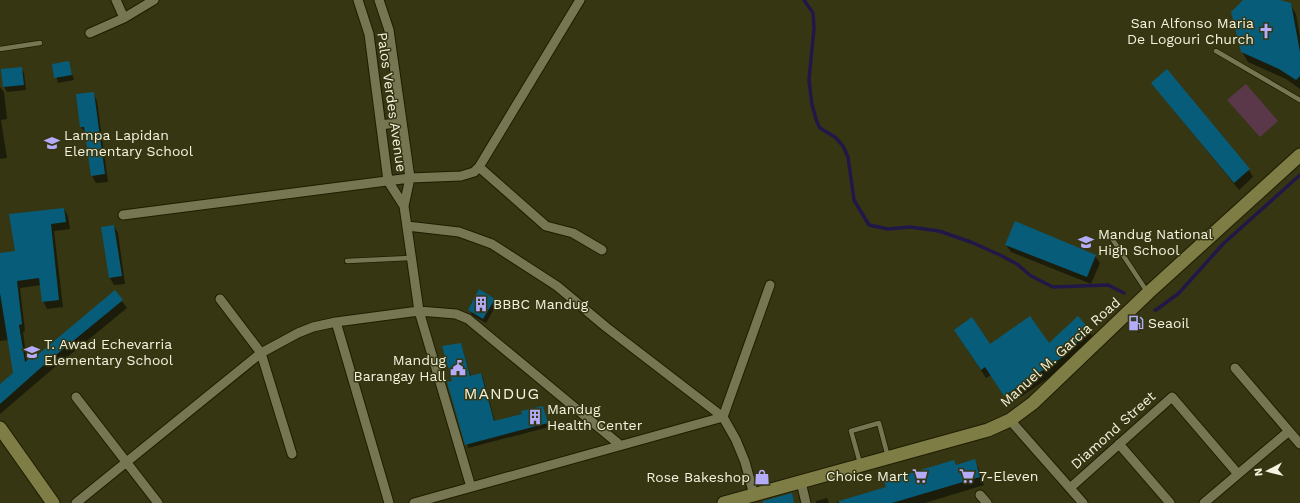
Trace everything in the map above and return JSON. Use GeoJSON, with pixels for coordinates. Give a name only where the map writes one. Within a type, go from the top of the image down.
{"type":"FeatureCollection","features":[{"type":"Feature","properties":{"kind":"main road","name":"Manuel M. Garcia Road"},"geometry":{"type":"LineString","coordinates":[[724,503],[988,430],[1010,420],[1050,387],[1148,293],[1300,156]]}},
{"type":"Feature","properties":{"kind":"main road"},"geometry":{"type":"LineString","coordinates":[[0,428],[53,503]]}},
{"type":"Feature","properties":{"kind":"street"},"geometry":{"type":"LineString","coordinates":[[116,0],[124,18]]}},
{"type":"Feature","properties":{"kind":"street"},"geometry":{"type":"LineString","coordinates":[[90,33],[124,18],[154,0]]}},
{"type":"Feature","properties":{"kind":"street","name":"Palos Verdes Avenue"},"geometry":{"type":"LineString","coordinates":[[358,0],[369,34],[388,181],[404,206]]}},
{"type":"Feature","properties":{"kind":"street","name":"Palos Verdes Avenue"},"geometry":{"type":"LineString","coordinates":[[379,0],[389,30],[410,178],[404,206],[410,258],[419,311],[471,487]]}},
{"type":"Feature","properties":{"kind":"street"},"geometry":{"type":"LineString","coordinates":[[123,215],[410,178],[461,176],[474,172],[479,167],[580,0]]}},
{"type":"Feature","properties":{"kind":"street"},"geometry":{"type":"LineString","coordinates":[[381,125],[402,122]]}},
{"type":"Feature","properties":{"kind":"street"},"geometry":{"type":"LineString","coordinates":[[479,167],[546,226],[573,233],[602,250]]}},
{"type":"Feature","properties":{"kind":"street"},"geometry":{"type":"LineString","coordinates":[[407,226],[460,232],[498,248],[556,286],[606,327],[723,417],[736,440],[745,462],[754,495]]}},
{"type":"Feature","properties":{"kind":"street"},"geometry":{"type":"LineString","coordinates":[[723,417],[770,285]]}},
{"type":"Feature","properties":{"kind":"street"},"geometry":{"type":"LineString","coordinates":[[220,299],[261,354],[292,454]]}},
{"type":"Feature","properties":{"kind":"street"},"geometry":{"type":"LineString","coordinates":[[76,503],[261,354],[298,333],[313,327],[336,322],[419,311],[456,314],[468,319],[620,445]]}},
{"type":"Feature","properties":{"kind":"street"},"geometry":{"type":"LineString","coordinates":[[336,322],[389,503]]}},
{"type":"Feature","properties":{"kind":"street"},"geometry":{"type":"LineString","coordinates":[[1235,368],[1300,444]]}},
{"type":"Feature","properties":{"kind":"street"},"geometry":{"type":"LineString","coordinates":[[76,397],[158,503]]}},
{"type":"Feature","properties":{"kind":"street","name":"Diamond Street"},"geometry":{"type":"LineString","coordinates":[[1070,488],[1172,397],[1238,474]]}},
{"type":"Feature","properties":{"kind":"street"},"geometry":{"type":"LineString","coordinates":[[414,503],[723,417]]}},
{"type":"Feature","properties":{"kind":"street"},"geometry":{"type":"LineString","coordinates":[[1010,420],[1082,503]]}},
{"type":"Feature","properties":{"kind":"street"},"geometry":{"type":"LineString","coordinates":[[1204,503],[1289,431]]}},
{"type":"Feature","properties":{"kind":"street"},"geometry":{"type":"LineString","coordinates":[[1119,444],[1170,503]]}},
{"type":"Feature","properties":{"kind":"street"},"geometry":{"type":"LineString","coordinates":[[801,482],[806,503]]}},
{"type":"Feature","properties":{"kind":"street"},"geometry":{"type":"LineString","coordinates":[[980,495],[987,503]]}},
{"type":"Feature","properties":{"kind":"lane"},"geometry":{"type":"LineString","coordinates":[[0,49],[40,43]]}},
{"type":"Feature","properties":{"kind":"lane"},"geometry":{"type":"LineString","coordinates":[[1216,51],[1300,100]]}},
{"type":"Feature","properties":{"kind":"lane"},"geometry":{"type":"LineString","coordinates":[[1109,234],[1148,293]]}},
{"type":"Feature","properties":{"kind":"lane"},"geometry":{"type":"LineString","coordinates":[[347,261],[410,258]]}},
{"type":"Feature","properties":{"kind":"lane"},"geometry":{"type":"LineString","coordinates":[[860,465],[851,431],[879,423],[889,457]]}},
{"type":"Feature","properties":{"kind":"shaded area"},"geometry":{"type":"Polygon","coordinates":[[[1246,84],[1278,121],[1260,137],[1227,100],[1246,84]]]}},
{"type":"Feature","properties":{"kind":"building","name":"San Alfonso Maria De Logouri Church"},"geometry":{"type":"Polygon","coordinates":[[[1243,0],[1280,0],[1291,3],[1300,52],[1300,76],[1296,80],[1279,69],[1241,52],[1231,12],[1243,0]]]}},
{"type":"Feature","properties":{"kind":"building"},"geometry":{"type":"Polygon","coordinates":[[[69,61],[72,75],[54,78],[52,64],[69,61]]]}},
{"type":"Feature","properties":{"kind":"building"},"geometry":{"type":"Polygon","coordinates":[[[22,67],[24,85],[3,87],[1,69],[22,67]]]}},
{"type":"Feature","properties":{"kind":"building"},"geometry":{"type":"Polygon","coordinates":[[[1167,69],[1250,169],[1234,183],[1151,83],[1167,69]]]}},
{"type":"Feature","properties":{"kind":"building"},"geometry":{"type":"Polygon","coordinates":[[[94,92],[105,174],[91,176],[84,127],[80,127],[76,94],[94,92]]]}},
{"type":"Feature","properties":{"kind":"building"},"geometry":{"type":"Polygon","coordinates":[[[64,208],[66,222],[51,224],[59,300],[42,302],[39,278],[17,281],[22,324],[19,325],[25,362],[34,355],[35,357],[115,290],[123,300],[45,364],[0,404],[0,384],[13,373],[0,293],[0,253],[15,251],[9,214],[64,208]]]}},
{"type":"Feature","properties":{"kind":"building"},"geometry":{"type":"Polygon","coordinates":[[[1015,221],[1096,255],[1087,277],[1005,245],[1015,221]]]}},
{"type":"Feature","properties":{"kind":"building"},"geometry":{"type":"Polygon","coordinates":[[[114,225],[122,276],[109,278],[101,227],[114,225]]]}},
{"type":"Feature","properties":{"kind":"building","name":"BBBC Mandug"},"geometry":{"type":"Polygon","coordinates":[[[479,289],[495,299],[483,319],[468,310],[479,289]]]}},
{"type":"Feature","properties":{"kind":"building","name":"Seaoil"},"geometry":{"type":"Polygon","coordinates":[[[1136,315],[1144,324],[1136,332],[1128,323],[1136,315]]]}},
{"type":"Feature","properties":{"kind":"building"},"geometry":{"type":"Polygon","coordinates":[[[1030,316],[1049,343],[1078,316],[1090,330],[1060,359],[1004,396],[985,367],[981,370],[954,330],[972,317],[990,344],[1030,316]]]}},
{"type":"Feature","properties":{"kind":"building"},"geometry":{"type":"Polygon","coordinates":[[[461,343],[470,376],[481,373],[494,421],[522,414],[521,411],[543,406],[548,423],[465,445],[447,382],[452,381],[442,346],[461,343]]]}},
{"type":"Feature","properties":{"kind":"building"},"geometry":{"type":"Polygon","coordinates":[[[975,459],[980,477],[892,503],[839,503],[839,501],[886,487],[884,481],[954,460],[956,465],[975,459]]]}},
{"type":"Feature","properties":{"kind":"building"},"geometry":{"type":"Polygon","coordinates":[[[792,493],[794,503],[763,503],[763,501],[792,493]]]}},
{"type":"Feature","properties":{"kind":"waterway"},"geometry":{"type":"LineString","coordinates":[[804,0],[813,13],[814,28],[809,80],[812,105],[820,128],[835,137],[843,146],[848,157],[854,200],[869,225],[888,229],[910,227],[939,231],[971,242],[1000,255],[1017,264],[1031,276],[1053,287],[1108,285],[1124,293]]}},
{"type":"Feature","properties":{"kind":"waterway"},"geometry":{"type":"LineString","coordinates":[[1155,310],[1179,293],[1223,244],[1300,175]]}},
{"type":"Feature","properties":{"kind":"place","name":"San Alfonso Maria De Logouri Church"},"geometry":{"type":"Point","coordinates":[1266,31]}},
{"type":"Feature","properties":{"kind":"place","name":"Lampa Lapidan Elementary School"},"geometry":{"type":"Point","coordinates":[52,143]}},
{"type":"Feature","properties":{"kind":"place","name":"Mandug National High School"},"geometry":{"type":"Point","coordinates":[1086,242]}},
{"type":"Feature","properties":{"kind":"place","name":"BBBC Mandug"},"geometry":{"type":"Point","coordinates":[481,304]}},
{"type":"Feature","properties":{"kind":"place","name":"Seaoil"},"geometry":{"type":"Point","coordinates":[1136,323]}},
{"type":"Feature","properties":{"kind":"place","name":"T. Awad Echevarria Elementary School"},"geometry":{"type":"Point","coordinates":[32,352]}},
{"type":"Feature","properties":{"kind":"place","name":"Mandug Barangay Hall"},"geometry":{"type":"Point","coordinates":[458,368]}},
{"type":"Feature","properties":{"kind":"place","name":"Mandug Health Center"},"geometry":{"type":"Point","coordinates":[535,417]}},
{"type":"Feature","properties":{"kind":"place","name":"Choice Mart"},"geometry":{"type":"Point","coordinates":[920,476]}},
{"type":"Feature","properties":{"kind":"place","name":"7-Eleven"},"geometry":{"type":"Point","coordinates":[967,476]}},
{"type":"Feature","properties":{"kind":"place","name":"Rose Bakeshop"},"geometry":{"type":"Point","coordinates":[762,477]}},
{"type":"Feature","properties":{"kind":"district","name":"MANDUG"},"geometry":{"type":"Point","coordinates":[502,393]}}]}
